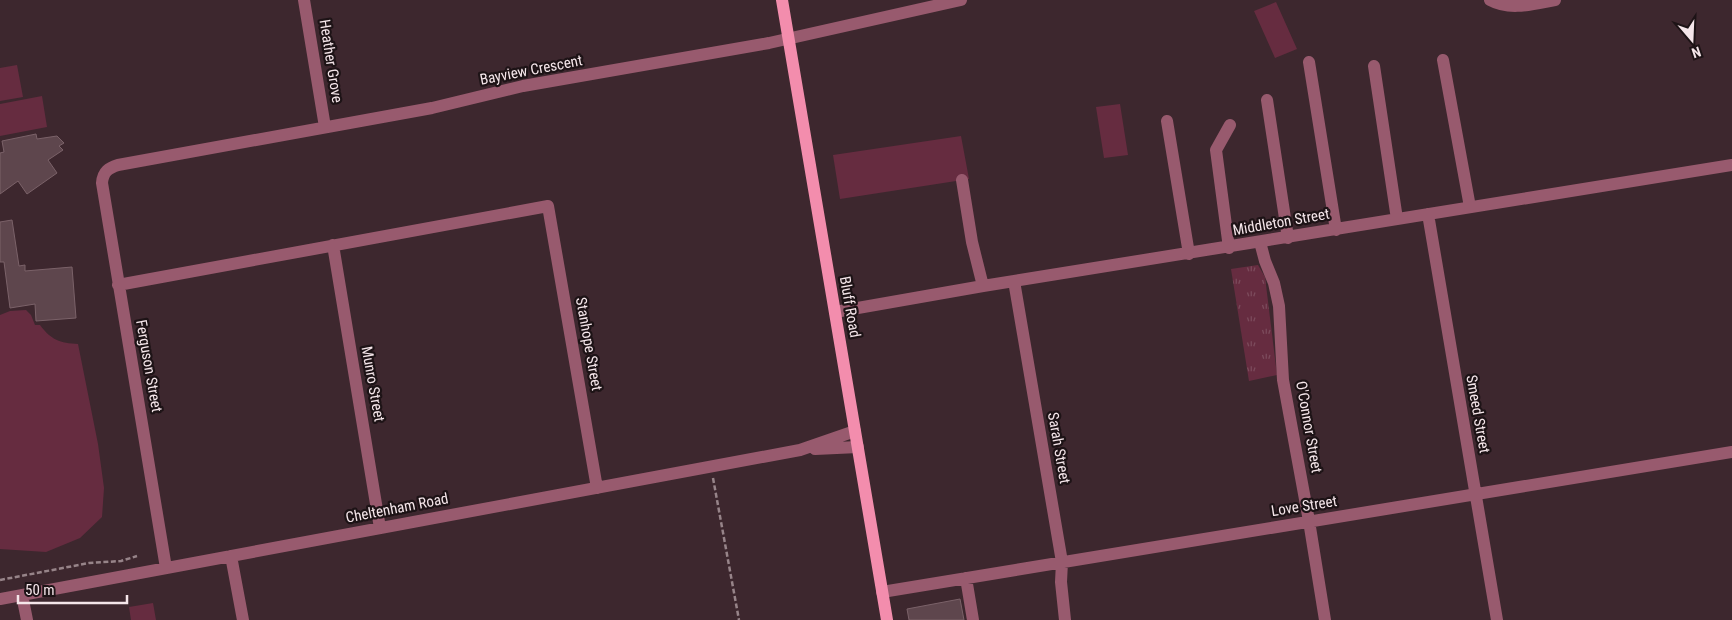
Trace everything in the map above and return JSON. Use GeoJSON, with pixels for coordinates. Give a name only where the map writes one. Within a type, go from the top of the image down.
{"type":"FeatureCollection","features":[{"type":"Feature","properties":{"kind":"main road","name":"Bluff Road"},"geometry":{"type":"LineString","coordinates":[[782,0],[886,620]]}},
{"type":"Feature","properties":{"kind":"street","name":"Heather Grove"},"geometry":{"type":"LineString","coordinates":[[304,0],[325,127]]}},
{"type":"Feature","properties":{"kind":"street","name":"Bayview Crescent"},"geometry":{"type":"LineString","coordinates":[[106,170],[118,164],[432,108],[523,86],[789,38],[962,0]]}},
{"type":"Feature","properties":{"kind":"street"},"geometry":{"type":"LineString","coordinates":[[1490,0],[1504,6],[1522,6],[1555,0]]}},
{"type":"Feature","properties":{"kind":"street"},"geometry":{"type":"LineString","coordinates":[[1443,60],[1470,207]]}},
{"type":"Feature","properties":{"kind":"street"},"geometry":{"type":"LineString","coordinates":[[1309,62],[1336,230]]}},
{"type":"Feature","properties":{"kind":"street"},"geometry":{"type":"LineString","coordinates":[[1374,66],[1397,219]]}},
{"type":"Feature","properties":{"kind":"street"},"geometry":{"type":"LineString","coordinates":[[1267,100],[1288,238]]}},
{"type":"Feature","properties":{"kind":"street"},"geometry":{"type":"LineString","coordinates":[[1167,121],[1189,254]]}},
{"type":"Feature","properties":{"kind":"street"},"geometry":{"type":"LineString","coordinates":[[1229,248],[1216,150],[1230,126]]}},
{"type":"Feature","properties":{"kind":"street","name":"Middleton Street"},"geometry":{"type":"LineString","coordinates":[[834,312],[983,286],[1229,248],[1732,165]]}},
{"type":"Feature","properties":{"kind":"street","name":"Ferguson Street"},"geometry":{"type":"LineString","coordinates":[[106,170],[102,182],[166,568]]}},
{"type":"Feature","properties":{"kind":"street"},"geometry":{"type":"LineString","coordinates":[[962,180],[972,242],[983,286]]}},
{"type":"Feature","properties":{"kind":"street","name":"Stanhope Street"},"geometry":{"type":"LineString","coordinates":[[332,245],[548,206],[598,488]]}},
{"type":"Feature","properties":{"kind":"street","name":"Smeed Street"},"geometry":{"type":"LineString","coordinates":[[1428,214],[1497,620]]}},
{"type":"Feature","properties":{"kind":"street","name":"O'Connor Street"},"geometry":{"type":"LineString","coordinates":[[1260,242],[1265,261],[1274,282],[1279,306],[1283,380],[1325,620]]}},
{"type":"Feature","properties":{"kind":"street"},"geometry":{"type":"LineString","coordinates":[[118,286],[332,245]]}},
{"type":"Feature","properties":{"kind":"street","name":"Munro Street"},"geometry":{"type":"LineString","coordinates":[[332,245],[380,528]]}},
{"type":"Feature","properties":{"kind":"street","name":"Sarah Street"},"geometry":{"type":"LineString","coordinates":[[1014,281],[1062,562],[1061,582],[1066,620]]}},
{"type":"Feature","properties":{"kind":"street","name":"Cheltenham Road"},"geometry":{"type":"LineString","coordinates":[[800,450],[855,431]]}},
{"type":"Feature","properties":{"kind":"street","name":"Cheltenham Road"},"geometry":{"type":"LineString","coordinates":[[0,599],[800,450],[858,447]]}},
{"type":"Feature","properties":{"kind":"street","name":"Love Street"},"geometry":{"type":"LineString","coordinates":[[882,592],[1732,452]]}},
{"type":"Feature","properties":{"kind":"street"},"geometry":{"type":"LineString","coordinates":[[231,556],[243,620]]}},
{"type":"Feature","properties":{"kind":"street"},"geometry":{"type":"LineString","coordinates":[[966,578],[973,620]]}},
{"type":"Feature","properties":{"kind":"street"},"geometry":{"type":"LineString","coordinates":[[22,595],[27,620]]}},
{"type":"Feature","properties":{"kind":"path"},"geometry":{"type":"LineString","coordinates":[[711,467],[739,620]]}},
{"type":"Feature","properties":{"kind":"path"},"geometry":{"type":"LineString","coordinates":[[0,580],[98,562],[129,559],[137,556]]}},
{"type":"Feature","properties":{"kind":"green space"},"geometry":{"type":"Polygon","coordinates":[[[1276,2],[1297,49],[1275,58],[1254,11],[1276,2]]]}},
{"type":"Feature","properties":{"kind":"green space"},"geometry":{"type":"Polygon","coordinates":[[[17,65],[23,97],[0,101],[0,68],[17,65]]]}},
{"type":"Feature","properties":{"kind":"green space"},"geometry":{"type":"Polygon","coordinates":[[[42,96],[47,127],[0,136],[0,104],[42,96]]]}},
{"type":"Feature","properties":{"kind":"green space"},"geometry":{"type":"Polygon","coordinates":[[[1120,104],[1128,155],[1104,158],[1096,107],[1120,104]]]}},
{"type":"Feature","properties":{"kind":"green space"},"geometry":{"type":"Polygon","coordinates":[[[961,136],[969,179],[840,199],[833,155],[961,136]]]}},
{"type":"Feature","properties":{"kind":"green space"},"geometry":{"type":"Polygon","coordinates":[[[1258,265],[1265,277],[1277,375],[1249,381],[1231,269],[1258,265]]]}},
{"type":"Feature","properties":{"kind":"green space"},"geometry":{"type":"Polygon","coordinates":[[[26,310],[31,315],[35,325],[40,325],[52,337],[61,342],[78,344],[98,444],[104,488],[102,517],[80,538],[46,552],[0,549],[0,315],[10,311],[26,310]]]}},
{"type":"Feature","properties":{"kind":"green space"},"geometry":{"type":"Polygon","coordinates":[[[153,603],[156,620],[131,620],[129,607],[153,603]]]}},
{"type":"Feature","properties":{"kind":"building"},"geometry":{"type":"Polygon","coordinates":[[[36,134],[37,139],[57,136],[64,143],[59,146],[63,150],[48,160],[57,173],[27,194],[18,181],[0,194],[0,153],[4,152],[2,141],[36,134]]]}},
{"type":"Feature","properties":{"kind":"building"},"geometry":{"type":"Polygon","coordinates":[[[12,220],[19,266],[25,265],[25,271],[72,267],[76,318],[36,321],[35,304],[10,308],[4,262],[0,262],[0,222],[12,220]]]}},
{"type":"Feature","properties":{"kind":"building"},"geometry":{"type":"Polygon","coordinates":[[[960,599],[964,620],[909,620],[907,609],[960,599]]]}}]}
